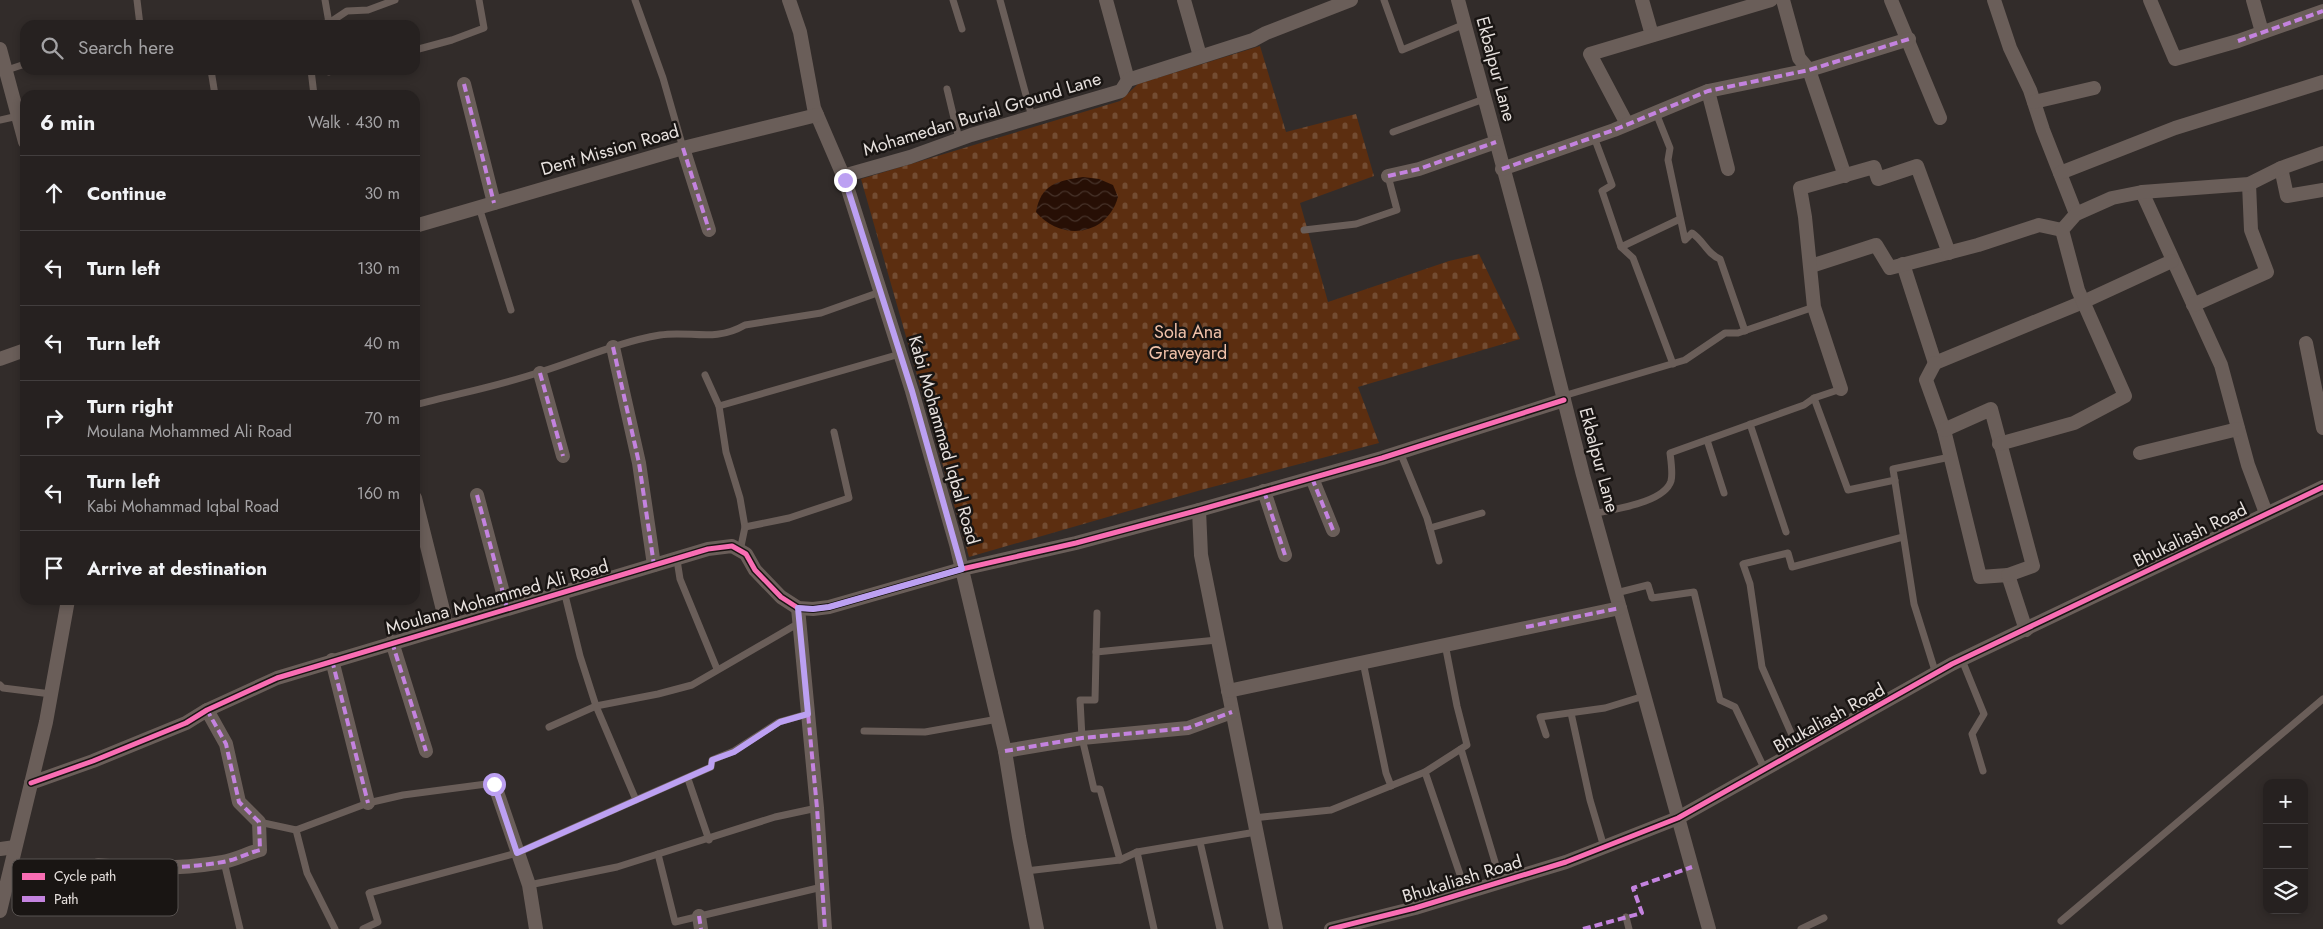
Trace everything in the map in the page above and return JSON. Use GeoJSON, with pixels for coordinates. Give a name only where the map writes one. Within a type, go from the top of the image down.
{"type":"FeatureCollection","features":[{"type":"Feature","properties":{"kind":"street","name":"Kabi Mohammad Iqbal Road"},"geometry":{"type":"LineString","coordinates":[[789,0],[800,32],[817,115],[843,176],[900,354],[962,569],[1005,751],[1037,929]]}},
{"type":"Feature","properties":{"kind":"street"},"geometry":{"type":"LineString","coordinates":[[1106,0],[1128,80]]}},
{"type":"Feature","properties":{"kind":"street"},"geometry":{"type":"LineString","coordinates":[[1184,0],[1200,56]]}},
{"type":"Feature","properties":{"kind":"street","name":"Mohamedan Burial Ground Lane"},"geometry":{"type":"LineString","coordinates":[[843,176],[1121,91],[1128,80],[1253,40],[1333,3],[1351,0]]}},
{"type":"Feature","properties":{"kind":"street","name":"Ekbalpur Lane"},"geometry":{"type":"LineString","coordinates":[[1458,0],[1593,514],[1709,929]]}},
{"type":"Feature","properties":{"kind":"street"},"geometry":{"type":"LineString","coordinates":[[1642,0],[1652,35]]}},
{"type":"Feature","properties":{"kind":"street"},"geometry":{"type":"LineString","coordinates":[[1627,124],[1590,54],[1652,35],[1731,6],[1771,0]]}},
{"type":"Feature","properties":{"kind":"street"},"geometry":{"type":"LineString","coordinates":[[1783,0],[1799,58],[1809,70],[1844,176]]}},
{"type":"Feature","properties":{"kind":"street"},"geometry":{"type":"LineString","coordinates":[[1891,0],[1909,39],[1940,118]]}},
{"type":"Feature","properties":{"kind":"street"},"geometry":{"type":"LineString","coordinates":[[1994,0],[2010,48],[2034,102],[2076,214]]}},
{"type":"Feature","properties":{"kind":"street"},"geometry":{"type":"LineString","coordinates":[[2150,0],[2175,59],[2323,11]]}},
{"type":"Feature","properties":{"kind":"street"},"geometry":{"type":"LineString","coordinates":[[2253,0],[2262,32]]}},
{"type":"Feature","properties":{"kind":"street"},"geometry":{"type":"LineString","coordinates":[[1502,169],[1594,137],[1708,91],[1809,70],[1909,39]]}},
{"type":"Feature","properties":{"kind":"street"},"geometry":{"type":"LineString","coordinates":[[0,49],[20,123]]}},
{"type":"Feature","properties":{"kind":"street"},"geometry":{"type":"LineString","coordinates":[[2060,173],[2175,128],[2323,82]]}},
{"type":"Feature","properties":{"kind":"street"},"geometry":{"type":"LineString","coordinates":[[464,84],[494,203]]}},
{"type":"Feature","properties":{"kind":"street"},"geometry":{"type":"LineString","coordinates":[[2034,102],[2094,88]]}},
{"type":"Feature","properties":{"kind":"street"},"geometry":{"type":"LineString","coordinates":[[1708,91],[1728,169]]}},
{"type":"Feature","properties":{"kind":"street","name":"Dent Mission Road"},"geometry":{"type":"LineString","coordinates":[[420,224],[683,148],[817,115]]}},
{"type":"Feature","properties":{"kind":"street"},"geometry":{"type":"LineString","coordinates":[[1388,176],[1419,170],[1496,142]]}},
{"type":"Feature","properties":{"kind":"street"},"geometry":{"type":"LineString","coordinates":[[683,148],[709,230]]}},
{"type":"Feature","properties":{"kind":"street"},"geometry":{"type":"LineString","coordinates":[[2062,230],[2076,214],[2112,198],[2142,192],[2249,184],[2281,168],[2323,153]]}},
{"type":"Feature","properties":{"kind":"street"},"geometry":{"type":"LineString","coordinates":[[1841,389],[1814,307],[1800,188],[1874,167],[1878,179],[1917,166],[1949,252]]}},
{"type":"Feature","properties":{"kind":"street"},"geometry":{"type":"LineString","coordinates":[[2281,168],[2287,196],[2323,190]]}},
{"type":"Feature","properties":{"kind":"street"},"geometry":{"type":"LineString","coordinates":[[2193,305],[2267,272],[2251,230],[2249,184]]}},
{"type":"Feature","properties":{"kind":"street"},"geometry":{"type":"LineString","coordinates":[[2142,192],[2221,365],[2248,465],[2266,513]]}},
{"type":"Feature","properties":{"kind":"street"},"geometry":{"type":"LineString","coordinates":[[1810,266],[1876,245],[1890,268],[2014,235],[2039,225],[2062,230]]}},
{"type":"Feature","properties":{"kind":"street"},"geometry":{"type":"LineString","coordinates":[[1999,444],[2074,423],[2125,396],[2083,302],[2062,230]]}},
{"type":"Feature","properties":{"kind":"street"},"geometry":{"type":"LineString","coordinates":[[1944,430],[1991,409],[2033,566],[2008,575],[1980,577],[1944,430],[1926,380],[1935,363],[2083,302],[2172,261]]}},
{"type":"Feature","properties":{"kind":"street"},"geometry":{"type":"LineString","coordinates":[[1904,264],[1935,363]]}},
{"type":"Feature","properties":{"kind":"street"},"geometry":{"type":"LineString","coordinates":[[2306,343],[2323,428]]}},
{"type":"Feature","properties":{"kind":"street"},"geometry":{"type":"LineString","coordinates":[[613,347],[639,464],[654,565]]}},
{"type":"Feature","properties":{"kind":"street"},"geometry":{"type":"LineString","coordinates":[[0,359],[20,352]]}},
{"type":"Feature","properties":{"kind":"street"},"geometry":{"type":"LineString","coordinates":[[540,373],[563,456]]}},
{"type":"Feature","properties":{"kind":"street"},"geometry":{"type":"LineString","coordinates":[[740,551],[746,554],[755,570],[780,597],[798,608],[829,607],[962,569],[1076,543],[1312,478],[1400,452],[1563,398]]}},
{"type":"Feature","properties":{"kind":"street"},"geometry":{"type":"LineString","coordinates":[[2140,453],[2238,429]]}},
{"type":"Feature","properties":{"kind":"street"},"geometry":{"type":"LineString","coordinates":[[1312,478],[1333,530]]}},
{"type":"Feature","properties":{"kind":"street","name":"Bhukaliash Road"},"geometry":{"type":"LineString","coordinates":[[1331,929],[1566,862],[1678,818],[1962,660],[2323,487]]}},
{"type":"Feature","properties":{"kind":"street"},"geometry":{"type":"LineString","coordinates":[[1264,491],[1285,555]]}},
{"type":"Feature","properties":{"kind":"street"},"geometry":{"type":"LineString","coordinates":[[477,495],[507,608]]}},
{"type":"Feature","properties":{"kind":"street"},"geometry":{"type":"LineString","coordinates":[[1199,510],[1201,555],[1276,929]]}},
{"type":"Feature","properties":{"kind":"street"},"geometry":{"type":"LineString","coordinates":[[420,518],[447,626]]}},
{"type":"Feature","properties":{"kind":"street","name":"Moulana Mohammed Ali Road"},"geometry":{"type":"LineString","coordinates":[[31,783],[186,723],[207,710],[277,678],[332,660],[564,591],[677,560],[708,549],[732,546],[740,551]]}},
{"type":"Feature","properties":{"kind":"street"},"geometry":{"type":"LineString","coordinates":[[2008,575],[2026,630]]}},
{"type":"Feature","properties":{"kind":"street"},"geometry":{"type":"LineString","coordinates":[[12,859],[51,694],[67,605]]}},
{"type":"Feature","properties":{"kind":"street"},"geometry":{"type":"LineString","coordinates":[[798,608],[817,808],[825,929]]}},
{"type":"Feature","properties":{"kind":"street"},"geometry":{"type":"LineString","coordinates":[[1228,691],[1620,608]]}},
{"type":"Feature","properties":{"kind":"street"},"geometry":{"type":"LineString","coordinates":[[392,642],[426,751]]}},
{"type":"Feature","properties":{"kind":"street"},"geometry":{"type":"LineString","coordinates":[[332,660],[368,803]]}},
{"type":"Feature","properties":{"kind":"street"},"geometry":{"type":"LineString","coordinates":[[178,865],[224,862],[260,850],[259,822],[239,802],[226,744],[207,710]]}},
{"type":"Feature","properties":{"kind":"street"},"geometry":{"type":"LineString","coordinates":[[1005,751],[1082,738],[1188,728],[1232,712]]}},
{"type":"Feature","properties":{"kind":"street"},"geometry":{"type":"LineString","coordinates":[[494,784],[529,885],[536,929]]}},
{"type":"Feature","properties":{"kind":"street"},"geometry":{"type":"LineString","coordinates":[[0,849],[15,847]]}},
{"type":"Feature","properties":{"kind":"street"},"geometry":{"type":"LineString","coordinates":[[0,911],[12,860]]}},
{"type":"Feature","properties":{"kind":"lane"},"geometry":{"type":"LineString","coordinates":[[137,0],[139,20]]}},
{"type":"Feature","properties":{"kind":"lane"},"geometry":{"type":"LineString","coordinates":[[325,0],[328,20]]}},
{"type":"Feature","properties":{"kind":"lane"},"geometry":{"type":"LineString","coordinates":[[334,20],[347,11],[368,10],[395,0]]}},
{"type":"Feature","properties":{"kind":"lane"},"geometry":{"type":"LineString","coordinates":[[420,49],[452,40],[484,28],[479,0]]}},
{"type":"Feature","properties":{"kind":"lane"},"geometry":{"type":"LineString","coordinates":[[635,0],[663,78],[683,148]]}},
{"type":"Feature","properties":{"kind":"lane"},"geometry":{"type":"LineString","coordinates":[[953,0],[962,29]]}},
{"type":"Feature","properties":{"kind":"lane"},"geometry":{"type":"LineString","coordinates":[[1000,0],[1032,117]]}},
{"type":"Feature","properties":{"kind":"lane"},"geometry":{"type":"LineString","coordinates":[[1384,0],[1402,50],[1465,24]]}},
{"type":"Feature","properties":{"kind":"lane"},"geometry":{"type":"LineString","coordinates":[[7,70],[20,66]]}},
{"type":"Feature","properties":{"kind":"lane"},"geometry":{"type":"LineString","coordinates":[[212,75],[214,90]]}},
{"type":"Feature","properties":{"kind":"lane"},"geometry":{"type":"LineString","coordinates":[[312,75],[313,90]]}},
{"type":"Feature","properties":{"kind":"lane"},"geometry":{"type":"LineString","coordinates":[[947,88],[959,139]]}},
{"type":"Feature","properties":{"kind":"lane"},"geometry":{"type":"LineString","coordinates":[[1393,132],[1484,99]]}},
{"type":"Feature","properties":{"kind":"lane"},"geometry":{"type":"LineString","coordinates":[[1656,113],[1670,148],[1668,160],[1685,240],[1692,233],[1702,240],[1710,255],[1720,259],[1745,331]]}},
{"type":"Feature","properties":{"kind":"lane"},"geometry":{"type":"LineString","coordinates":[[0,120],[18,116]]}},
{"type":"Feature","properties":{"kind":"lane"},"geometry":{"type":"LineString","coordinates":[[1594,137],[1612,184],[1602,191],[1621,247],[1633,258],[1673,364]]}},
{"type":"Feature","properties":{"kind":"lane"},"geometry":{"type":"LineString","coordinates":[[1304,230],[1356,224],[1398,210],[1388,176]]}},
{"type":"Feature","properties":{"kind":"lane"},"geometry":{"type":"LineString","coordinates":[[478,207],[512,310]]}},
{"type":"Feature","properties":{"kind":"lane"},"geometry":{"type":"LineString","coordinates":[[1621,247],[1680,219]]}},
{"type":"Feature","properties":{"kind":"lane"},"geometry":{"type":"LineString","coordinates":[[420,404],[540,373],[613,347],[661,335],[706,337],[745,325],[821,313],[880,292]]}},
{"type":"Feature","properties":{"kind":"lane"},"geometry":{"type":"LineString","coordinates":[[1563,398],[1684,360],[1725,333],[1745,331],[1814,307]]}},
{"type":"Feature","properties":{"kind":"lane"},"geometry":{"type":"LineString","coordinates":[[720,406],[900,354]]}},
{"type":"Feature","properties":{"kind":"lane"},"geometry":{"type":"LineString","coordinates":[[705,375],[720,406],[726,452],[740,498],[745,527],[740,551]]}},
{"type":"Feature","properties":{"kind":"lane"},"geometry":{"type":"LineString","coordinates":[[1593,514],[1648,500],[1664,492],[1671,480],[1670,453],[1804,405],[1814,398],[1841,389]]}},
{"type":"Feature","properties":{"kind":"lane"},"geometry":{"type":"LineString","coordinates":[[1814,398],[1848,490],[1895,480]]}},
{"type":"Feature","properties":{"kind":"lane"},"geometry":{"type":"LineString","coordinates":[[1750,424],[1786,532]]}},
{"type":"Feature","properties":{"kind":"lane"},"geometry":{"type":"LineString","coordinates":[[745,527],[790,518],[848,498],[834,432]]}},
{"type":"Feature","properties":{"kind":"lane"},"geometry":{"type":"LineString","coordinates":[[1707,440],[1724,493]]}},
{"type":"Feature","properties":{"kind":"lane"},"geometry":{"type":"LineString","coordinates":[[1400,452],[1430,528],[1439,561]]}},
{"type":"Feature","properties":{"kind":"lane"},"geometry":{"type":"LineString","coordinates":[[1936,674],[1914,604],[1893,469],[1950,457]]}},
{"type":"Feature","properties":{"kind":"lane"},"geometry":{"type":"LineString","coordinates":[[1430,528],[1482,513]]}},
{"type":"Feature","properties":{"kind":"lane"},"geometry":{"type":"LineString","coordinates":[[1799,751],[1762,667],[1750,584],[1743,564],[1788,553],[1792,567],[1903,537]]}},
{"type":"Feature","properties":{"kind":"lane"},"geometry":{"type":"LineString","coordinates":[[677,560],[680,579],[717,669]]}},
{"type":"Feature","properties":{"kind":"lane"},"geometry":{"type":"LineString","coordinates":[[1616,593],[1648,585],[1652,598],[1694,592],[1720,700],[1735,707],[1765,770]]}},
{"type":"Feature","properties":{"kind":"lane"},"geometry":{"type":"LineString","coordinates":[[564,591],[580,656],[596,706],[636,800]]}},
{"type":"Feature","properties":{"kind":"lane"},"geometry":{"type":"LineString","coordinates":[[1097,613],[1095,700],[1080,700],[1082,738],[1094,789],[1100,789],[1120,860]]}},
{"type":"Feature","properties":{"kind":"lane"},"geometry":{"type":"LineString","coordinates":[[549,728],[596,706],[658,694],[692,684],[799,623]]}},
{"type":"Feature","properties":{"kind":"lane"},"geometry":{"type":"LineString","coordinates":[[1096,652],[1217,640]]}},
{"type":"Feature","properties":{"kind":"lane"},"geometry":{"type":"LineString","coordinates":[[1253,818],[1332,810],[1425,772],[1467,745],[1445,644]]}},
{"type":"Feature","properties":{"kind":"lane"},"geometry":{"type":"LineString","coordinates":[[1962,660],[1984,714],[1972,734],[1983,771]]}},
{"type":"Feature","properties":{"kind":"lane"},"geometry":{"type":"LineString","coordinates":[[1362,662],[1386,773],[1391,786]]}},
{"type":"Feature","properties":{"kind":"lane"},"geometry":{"type":"LineString","coordinates":[[0,685],[3,688],[51,694]]}},
{"type":"Feature","properties":{"kind":"lane"},"geometry":{"type":"LineString","coordinates":[[1546,735],[1540,717],[1605,708],[1644,696]]}},
{"type":"Feature","properties":{"kind":"lane"},"geometry":{"type":"LineString","coordinates":[[2061,921],[2323,699]]}},
{"type":"Feature","properties":{"kind":"lane"},"geometry":{"type":"LineString","coordinates":[[1571,713],[1590,800],[1604,847]]}},
{"type":"Feature","properties":{"kind":"lane"},"geometry":{"type":"LineString","coordinates":[[363,929],[378,922],[370,893],[517,853],[688,779],[711,767],[712,760],[734,752],[780,722],[808,714]]}},
{"type":"Feature","properties":{"kind":"lane"},"geometry":{"type":"LineString","coordinates":[[864,731],[925,732],[998,719]]}},
{"type":"Feature","properties":{"kind":"lane"},"geometry":{"type":"LineString","coordinates":[[1461,749],[1501,882]]}},
{"type":"Feature","properties":{"kind":"lane"},"geometry":{"type":"LineString","coordinates":[[1425,772],[1466,892]]}},
{"type":"Feature","properties":{"kind":"lane"},"geometry":{"type":"LineString","coordinates":[[688,779],[709,840]]}},
{"type":"Feature","properties":{"kind":"lane"},"geometry":{"type":"LineString","coordinates":[[259,822],[296,830],[368,803],[404,795],[494,784]]}},
{"type":"Feature","properties":{"kind":"lane"},"geometry":{"type":"LineString","coordinates":[[529,885],[617,867],[709,840],[775,817],[817,808]]}},
{"type":"Feature","properties":{"kind":"lane"},"geometry":{"type":"LineString","coordinates":[[296,830],[307,873],[335,929]]}},
{"type":"Feature","properties":{"kind":"lane"},"geometry":{"type":"LineString","coordinates":[[1026,871],[1120,860],[1137,852],[1256,832]]}},
{"type":"Feature","properties":{"kind":"lane"},"geometry":{"type":"LineString","coordinates":[[1200,842],[1220,929]]}},
{"type":"Feature","properties":{"kind":"lane"},"geometry":{"type":"LineString","coordinates":[[1137,852],[1154,929]]}},
{"type":"Feature","properties":{"kind":"lane"},"geometry":{"type":"LineString","coordinates":[[658,854],[675,922],[700,923],[822,887]]}},
{"type":"Feature","properties":{"kind":"lane"},"geometry":{"type":"LineString","coordinates":[[224,862],[240,929]]}},
{"type":"Feature","properties":{"kind":"lane"},"geometry":{"type":"LineString","coordinates":[[1626,917],[1630,929]]}},
{"type":"Feature","properties":{"kind":"lane"},"geometry":{"type":"LineString","coordinates":[[1801,929],[1824,918]]}},
{"type":"Feature","properties":{"kind":"green space","name":"Sola Ana Graveyard"},"geometry":{"type":"Polygon","coordinates":[[[1260,46],[1286,132],[1356,114],[1374,176],[1300,203],[1328,302],[1449,261],[1479,254],[1520,339],[1358,387],[1379,443],[1201,490],[969,557],[861,179],[1120,101],[1138,84],[1260,46]]]}},
{"type":"Feature","properties":{"kind":"water"},"geometry":{"type":"Polygon","coordinates":[[[1083,177],[1099,179],[1113,185],[1118,197],[1112,210],[1104,220],[1094,227],[1070,231],[1046,222],[1036,212],[1042,195],[1052,185],[1065,180],[1083,177]]]}},
{"type":"Feature","properties":{"kind":"marked path"},"geometry":{"type":"LineString","coordinates":[[2238,41],[2323,11]]}},
{"type":"Feature","properties":{"kind":"marked path"},"geometry":{"type":"LineString","coordinates":[[1502,169],[1614,130],[1708,91],[1809,70],[1909,39]]}},
{"type":"Feature","properties":{"kind":"marked path"},"geometry":{"type":"LineString","coordinates":[[464,84],[494,203]]}},
{"type":"Feature","properties":{"kind":"marked path"},"geometry":{"type":"LineString","coordinates":[[1388,176],[1419,169],[1496,142]]}},
{"type":"Feature","properties":{"kind":"marked path"},"geometry":{"type":"LineString","coordinates":[[683,148],[709,230]]}},
{"type":"Feature","properties":{"kind":"marked path"},"geometry":{"type":"LineString","coordinates":[[613,347],[639,463],[654,565]]}},
{"type":"Feature","properties":{"kind":"marked path"},"geometry":{"type":"LineString","coordinates":[[540,373],[563,456]]}},
{"type":"Feature","properties":{"kind":"marked path"},"geometry":{"type":"LineString","coordinates":[[1312,478],[1333,530]]}},
{"type":"Feature","properties":{"kind":"marked path"},"geometry":{"type":"LineString","coordinates":[[1264,491],[1285,555]]}},
{"type":"Feature","properties":{"kind":"marked path"},"geometry":{"type":"LineString","coordinates":[[477,495],[507,608]]}},
{"type":"Feature","properties":{"kind":"marked path"},"geometry":{"type":"LineString","coordinates":[[798,608],[817,808],[825,929]]}},
{"type":"Feature","properties":{"kind":"marked path"},"geometry":{"type":"LineString","coordinates":[[1526,627],[1620,608]]}},
{"type":"Feature","properties":{"kind":"marked path"},"geometry":{"type":"LineString","coordinates":[[392,642],[426,751]]}},
{"type":"Feature","properties":{"kind":"marked path"},"geometry":{"type":"LineString","coordinates":[[332,660],[368,803]]}},
{"type":"Feature","properties":{"kind":"marked path"},"geometry":{"type":"LineString","coordinates":[[178,867],[228,861],[260,850],[259,822],[239,802],[226,744],[207,710]]}},
{"type":"Feature","properties":{"kind":"marked path"},"geometry":{"type":"LineString","coordinates":[[1005,751],[1082,738],[1188,728],[1232,712]]}},
{"type":"Feature","properties":{"kind":"marked path"},"geometry":{"type":"LineString","coordinates":[[1583,929],[1642,913],[1633,888],[1692,867]]}},
{"type":"Feature","properties":{"kind":"marked path"},"geometry":{"type":"LineString","coordinates":[[699,916],[701,929]]}},
{"type":"Feature","properties":{"kind":"cycle path"},"geometry":{"type":"LineString","coordinates":[[31,783],[93,761],[186,723],[207,710],[277,678],[708,549],[732,546],[746,554],[755,570],[781,597],[798,608],[829,607],[962,569],[1076,543],[1199,510],[1382,458],[1564,400]]}},
{"type":"Feature","properties":{"kind":"cycle path"},"geometry":{"type":"LineString","coordinates":[[1331,929],[1415,908],[1566,862],[1678,818],[1952,664],[2323,487]]}},
{"type":"Feature","properties":{"kind":"route"},"geometry":{"type":"LineString","coordinates":[[494,784],[517,853],[634,800],[688,779],[711,767],[712,760],[734,752],[780,722],[808,714],[798,608],[829,607],[962,569],[912,391],[845,180]]}}]}
